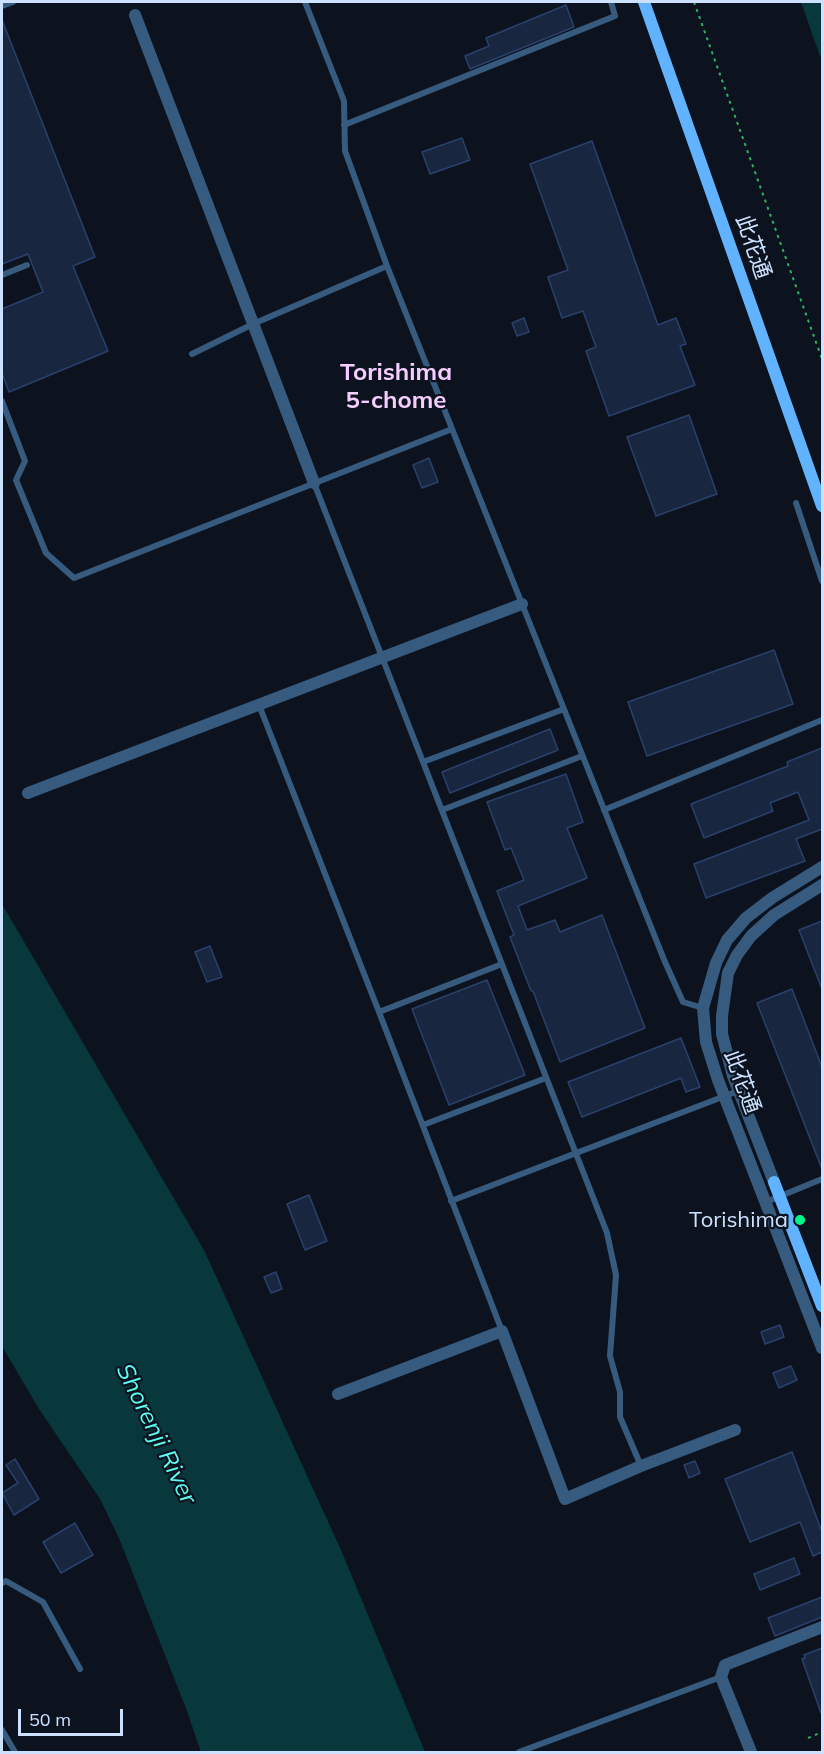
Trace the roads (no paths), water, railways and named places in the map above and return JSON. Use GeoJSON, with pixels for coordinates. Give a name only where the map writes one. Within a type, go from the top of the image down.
{"type":"FeatureCollection","features":[{"type":"Feature","properties":{"kind":"street","name":"此花通"},"geometry":{"type":"LineString","coordinates":[[644,2],[822,506]]}},
{"type":"Feature","properties":{"kind":"street"},"geometry":{"type":"LineString","coordinates":[[135,15],[314,483]]}},
{"type":"Feature","properties":{"kind":"street"},"geometry":{"type":"LineString","coordinates":[[28,793],[522,604]]}},
{"type":"Feature","properties":{"kind":"street","name":"此花通"},"geometry":{"type":"LineString","coordinates":[[822,867],[772,898],[746,918],[727,940],[703,1008],[706,1042],[725,1097],[822,1348]]}},
{"type":"Feature","properties":{"kind":"street","name":"此花通"},"geometry":{"type":"LineString","coordinates":[[822,885],[774,915],[751,936],[737,955],[728,973],[722,1016],[722,1034],[739,1091],[822,1306]]}},
{"type":"Feature","properties":{"kind":"street"},"geometry":{"type":"LineString","coordinates":[[338,1394],[502,1331],[565,1499],[641,1466],[735,1430]]}},
{"type":"Feature","properties":{"kind":"street"},"geometry":{"type":"LineString","coordinates":[[751,1752],[721,1677],[725,1665],[822,1628]]}},
{"type":"Feature","properties":{"kind":"lane"},"geometry":{"type":"LineString","coordinates":[[2,6],[13,2]]}},
{"type":"Feature","properties":{"kind":"lane"},"geometry":{"type":"LineString","coordinates":[[305,2],[344,101],[345,151],[387,266],[665,962],[683,1002],[703,1008]]}},
{"type":"Feature","properties":{"kind":"lane"},"geometry":{"type":"LineString","coordinates":[[344,125],[615,16],[611,2]]}},
{"type":"Feature","properties":{"kind":"lane"},"geometry":{"type":"LineString","coordinates":[[2,275],[27,266]]}},
{"type":"Feature","properties":{"kind":"lane"},"geometry":{"type":"LineString","coordinates":[[192,354],[253,324],[387,266]]}},
{"type":"Feature","properties":{"kind":"lane"},"geometry":{"type":"LineString","coordinates":[[2,401],[25,461],[16,480],[46,553],[74,578],[452,429]]}},
{"type":"Feature","properties":{"kind":"lane"},"geometry":{"type":"LineString","coordinates":[[314,483],[607,1233],[616,1275],[610,1356],[620,1392],[620,1417],[641,1466]]}},
{"type":"Feature","properties":{"kind":"lane"},"geometry":{"type":"LineString","coordinates":[[796,503],[822,581]]}},
{"type":"Feature","properties":{"kind":"lane"},"geometry":{"type":"LineString","coordinates":[[259,704],[502,1331]]}},
{"type":"Feature","properties":{"kind":"lane"},"geometry":{"type":"LineString","coordinates":[[423,762],[564,709]]}},
{"type":"Feature","properties":{"kind":"lane"},"geometry":{"type":"LineString","coordinates":[[604,810],[822,720]]}},
{"type":"Feature","properties":{"kind":"lane"},"geometry":{"type":"LineString","coordinates":[[442,810],[582,756]]}},
{"type":"Feature","properties":{"kind":"lane"},"geometry":{"type":"LineString","coordinates":[[379,1012],[502,964]]}},
{"type":"Feature","properties":{"kind":"lane"},"geometry":{"type":"LineString","coordinates":[[423,1125],[546,1078]]}},
{"type":"Feature","properties":{"kind":"lane"},"geometry":{"type":"LineString","coordinates":[[451,1201],[739,1091]]}},
{"type":"Feature","properties":{"kind":"lane"},"geometry":{"type":"LineString","coordinates":[[766,1202],[822,1179]]}},
{"type":"Feature","properties":{"kind":"lane"},"geometry":{"type":"LineString","coordinates":[[2,1583],[6,1581],[43,1602],[80,1669]]}},
{"type":"Feature","properties":{"kind":"lane"},"geometry":{"type":"LineString","coordinates":[[519,1752],[535,1750],[721,1677]]}},
{"type":"Feature","properties":{"kind":"lane"},"geometry":{"type":"LineString","coordinates":[[2,1730],[12,1751]]}},
{"type":"Feature","properties":{"kind":"water"},"geometry":{"type":"Polygon","coordinates":[[[801,2],[822,2],[822,58],[820,56],[801,2]]]}},
{"type":"Feature","properties":{"kind":"water","name":"Shorenji River"},"geometry":{"type":"Polygon","coordinates":[[[2,904],[204,1250],[341,1550],[425,1752],[201,1752],[119,1538],[100,1499],[39,1409],[2,1346],[2,904]]]}},
{"type":"Feature","properties":{"kind":"place","name":"Torishima"},"geometry":{"type":"Point","coordinates":[800,1220]}},
{"type":"Feature","properties":{"kind":"district","name":"Torishima 5-chome"},"geometry":{"type":"Point","coordinates":[396,387]}}]}
